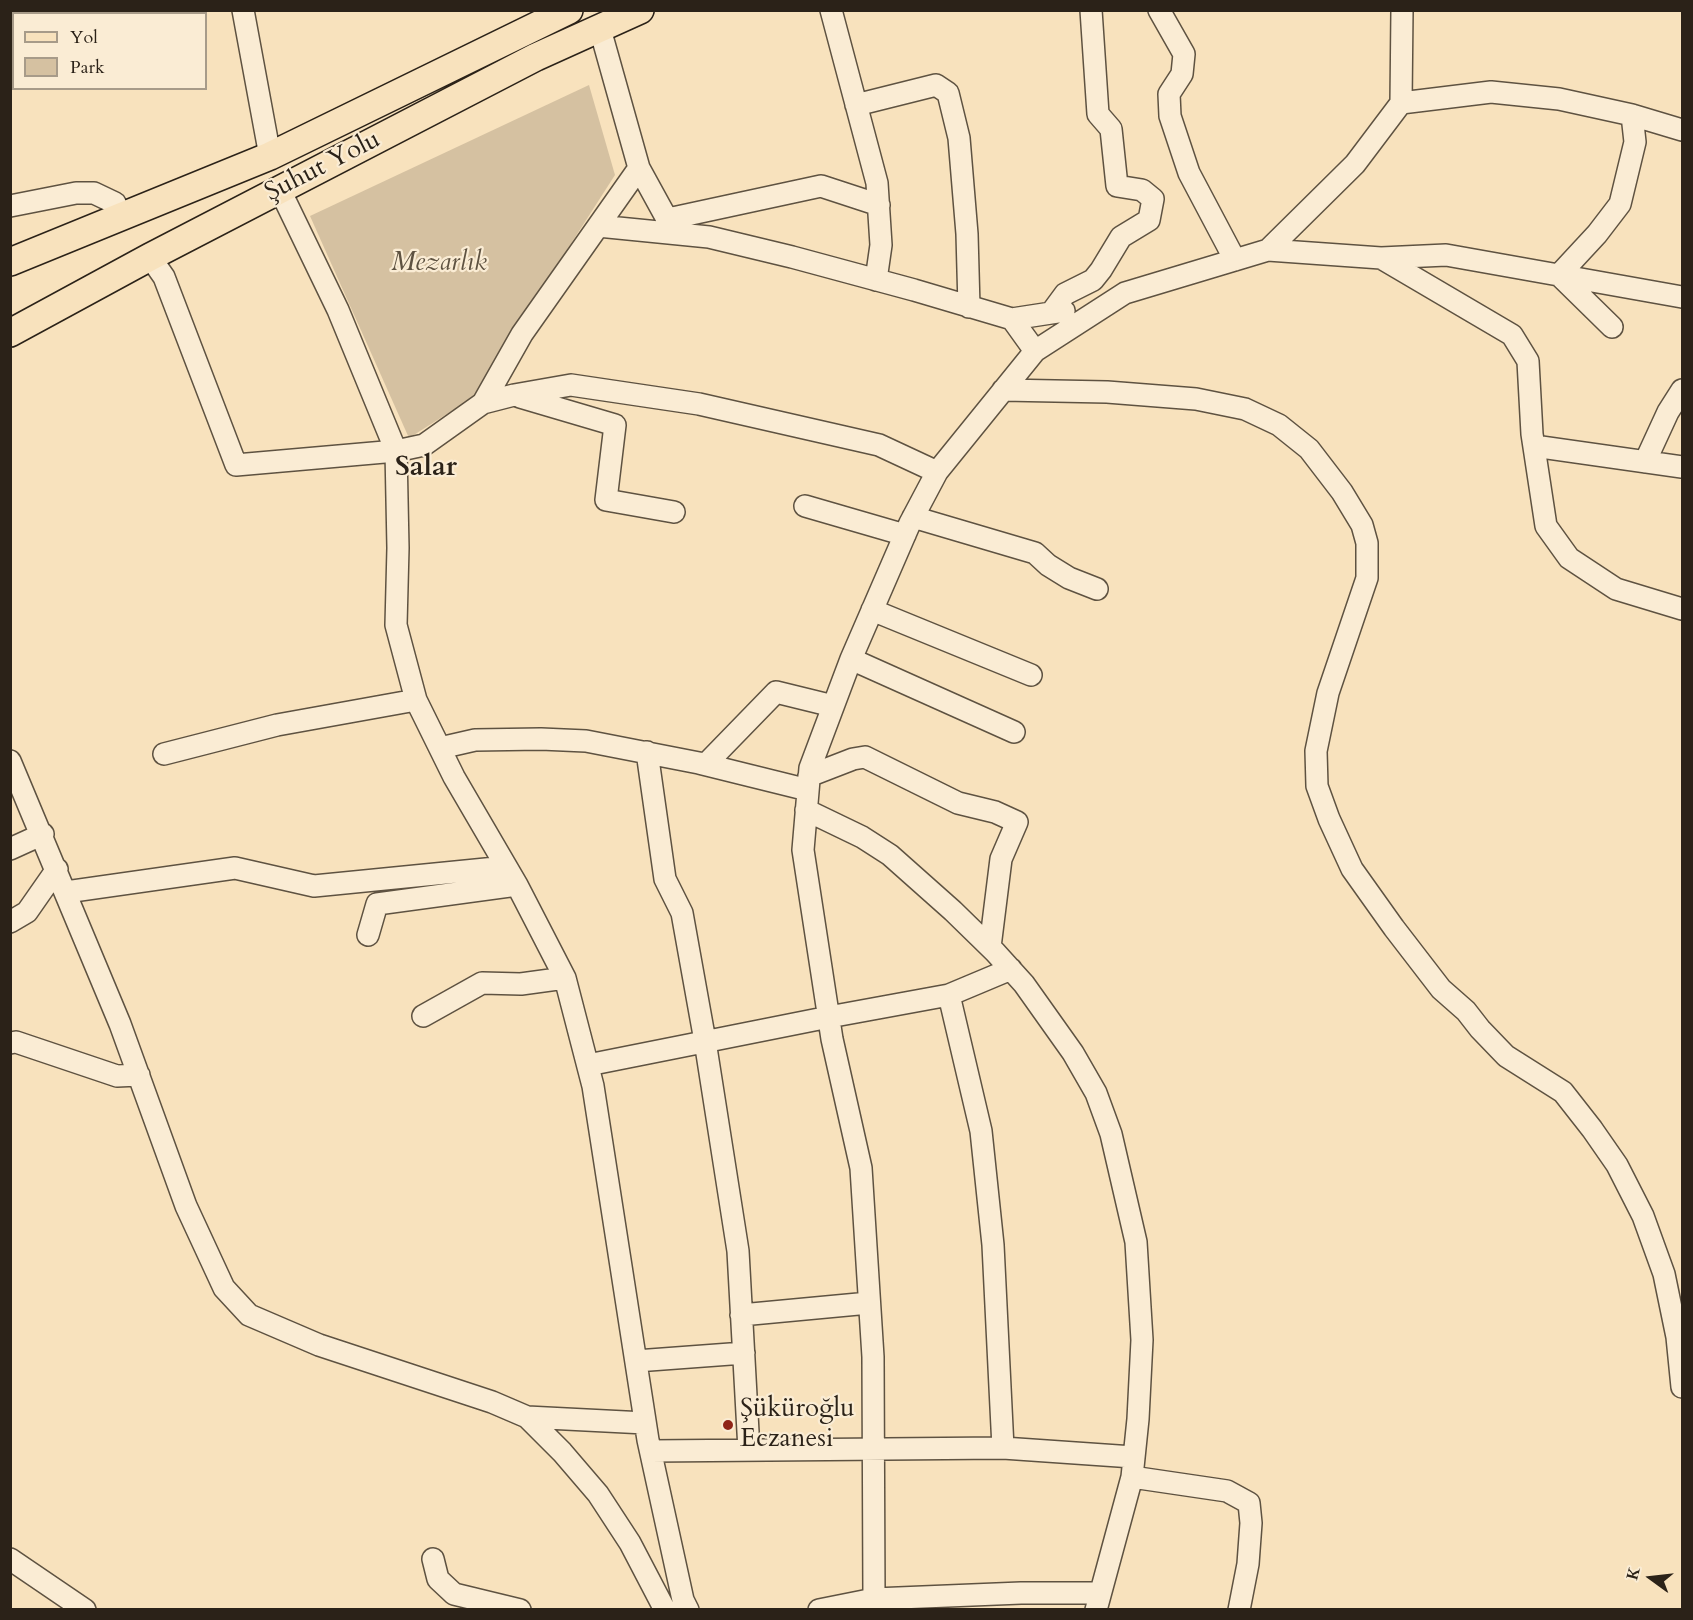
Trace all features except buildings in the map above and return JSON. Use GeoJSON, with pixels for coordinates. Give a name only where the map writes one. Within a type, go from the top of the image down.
{"type":"FeatureCollection","features":[{"type":"Feature","properties":{"kind":"main road"},"geometry":{"type":"LineString","coordinates":[[10,262],[270,156],[569,10]]}},
{"type":"Feature","properties":{"kind":"main road","name":"Şuhut Yolu"},"geometry":{"type":"LineString","coordinates":[[10,333],[150,257],[536,57],[640,10]]}},
{"type":"Feature","properties":{"kind":"street"},"geometry":{"type":"LineString","coordinates":[[243,10],[270,156]]}},
{"type":"Feature","properties":{"kind":"street"},"geometry":{"type":"LineString","coordinates":[[831,10],[877,183],[881,245],[876,280]]}},
{"type":"Feature","properties":{"kind":"street"},"geometry":{"type":"LineString","coordinates":[[1051,313],[1065,294],[1093,280],[1121,237],[1149,220],[1153,199],[1142,190],[1117,186],[1111,129],[1098,114],[1091,10]]}},
{"type":"Feature","properties":{"kind":"street"},"geometry":{"type":"LineString","coordinates":[[1159,10],[1184,54],[1182,74],[1169,94],[1170,116],[1189,173],[1235,260]]}},
{"type":"Feature","properties":{"kind":"street"},"geometry":{"type":"LineString","coordinates":[[1269,250],[1355,164],[1401,103],[1402,10]]}},
{"type":"Feature","properties":{"kind":"street"},"geometry":{"type":"LineString","coordinates":[[600,29],[639,168],[671,226],[876,280],[1012,320],[1109,303]]}},
{"type":"Feature","properties":{"kind":"street"},"geometry":{"type":"LineString","coordinates":[[856,105],[936,86],[948,93],[959,138],[967,234],[969,307]]}},
{"type":"Feature","properties":{"kind":"street"},"geometry":{"type":"LineString","coordinates":[[1401,103],[1491,92],[1559,99],[1632,115],[1683,130]]}},
{"type":"Feature","properties":{"kind":"street"},"geometry":{"type":"LineString","coordinates":[[1559,275],[1597,234],[1620,204],[1635,142],[1632,115]]}},
{"type":"Feature","properties":{"kind":"street"},"geometry":{"type":"LineString","coordinates":[[483,403],[522,334],[639,168]]}},
{"type":"Feature","properties":{"kind":"street"},"geometry":{"type":"LineString","coordinates":[[598,226],[671,226],[821,186],[879,205]]}},
{"type":"Feature","properties":{"kind":"street"},"geometry":{"type":"LineString","coordinates":[[280,190],[338,310],[396,451],[398,548],[396,625],[416,700],[565,978],[593,1086],[645,1423],[683,1600],[688,1610]]}},
{"type":"Feature","properties":{"kind":"street"},"geometry":{"type":"LineString","coordinates":[[10,206],[76,193],[94,193],[115,203],[120,217]]}},
{"type":"Feature","properties":{"kind":"street"},"geometry":{"type":"LineString","coordinates":[[874,1599],[873,1357],[861,1168],[829,1017],[803,850],[810,768],[872,610],[909,526],[937,472],[1035,351],[1125,293],[1269,250],[1381,258],[1446,255],[1683,297]]}},
{"type":"Feature","properties":{"kind":"street"},"geometry":{"type":"LineString","coordinates":[[150,257],[164,277],[236,465],[396,451],[424,445],[483,403],[571,385],[699,404],[879,445],[937,472]]}},
{"type":"Feature","properties":{"kind":"street"},"geometry":{"type":"LineString","coordinates":[[1381,258],[1512,335],[1528,361],[1534,446],[1546,526],[1569,558],[1616,589],[1683,609]]}},
{"type":"Feature","properties":{"kind":"street"},"geometry":{"type":"LineString","coordinates":[[1559,275],[1612,327]]}},
{"type":"Feature","properties":{"kind":"street"},"geometry":{"type":"LineString","coordinates":[[1012,320],[1035,351]]}},
{"type":"Feature","properties":{"kind":"street"},"geometry":{"type":"LineString","coordinates":[[1003,390],[1107,392],[1196,399],[1245,409],[1279,425],[1309,449],[1342,492],[1362,525],[1367,543],[1367,578],[1328,693],[1316,751],[1317,786],[1329,819],[1352,869],[1441,989],[1466,1011],[1479,1029],[1506,1056],[1563,1092],[1617,1165],[1643,1216],[1664,1274],[1677,1337],[1683,1387]]}},
{"type":"Feature","properties":{"kind":"street"},"geometry":{"type":"LineString","coordinates":[[1645,462],[1668,412],[1683,390]]}},
{"type":"Feature","properties":{"kind":"street"},"geometry":{"type":"LineString","coordinates":[[514,395],[615,425],[606,500],[674,512]]}},
{"type":"Feature","properties":{"kind":"street"},"geometry":{"type":"LineString","coordinates":[[1534,446],[1683,467]]}},
{"type":"Feature","properties":{"kind":"street"},"geometry":{"type":"LineString","coordinates":[[805,506],[1035,553],[1048,565],[1069,578],[1097,589]]}},
{"type":"Feature","properties":{"kind":"street"},"geometry":{"type":"LineString","coordinates":[[872,610],[1031,675]]}},
{"type":"Feature","properties":{"kind":"street"},"geometry":{"type":"LineString","coordinates":[[851,659],[1014,732]]}},
{"type":"Feature","properties":{"kind":"street"},"geometry":{"type":"LineString","coordinates":[[706,764],[776,692],[834,706]]}},
{"type":"Feature","properties":{"kind":"street"},"geometry":{"type":"LineString","coordinates":[[164,754],[277,725],[416,700]]}},
{"type":"Feature","properties":{"kind":"street"},"geometry":{"type":"LineString","coordinates":[[440,748],[474,740],[586,741],[706,764],[808,792],[862,837],[890,855],[990,947],[1024,984],[1072,1053],[1096,1093],[1111,1134],[1136,1242],[1142,1340],[1138,1419],[1132,1467],[1098,1601],[874,1599],[819,1610]]}},
{"type":"Feature","properties":{"kind":"street"},"geometry":{"type":"LineString","coordinates":[[647,752],[665,879],[682,913],[738,1251],[749,1450]]}},
{"type":"Feature","properties":{"kind":"street"},"geometry":{"type":"LineString","coordinates":[[808,792],[853,759],[865,757],[958,803],[994,812],[1017,822],[1001,859],[990,947]]}},
{"type":"Feature","properties":{"kind":"street"},"geometry":{"type":"LineString","coordinates":[[10,761],[43,834],[139,1075],[186,1206],[224,1288],[249,1315],[319,1346],[492,1402],[527,1417],[645,1423]]}},
{"type":"Feature","properties":{"kind":"street"},"geometry":{"type":"LineString","coordinates":[[10,849],[43,834]]}},
{"type":"Feature","properties":{"kind":"street"},"geometry":{"type":"LineString","coordinates":[[66,892],[235,868],[314,886],[512,876]]}},
{"type":"Feature","properties":{"kind":"street"},"geometry":{"type":"LineString","coordinates":[[10,922],[27,912],[57,869]]}},
{"type":"Feature","properties":{"kind":"street"},"geometry":{"type":"LineString","coordinates":[[368,935],[377,904],[512,876]]}},
{"type":"Feature","properties":{"kind":"street"},"geometry":{"type":"LineString","coordinates":[[588,1065],[949,995],[1011,969]]}},
{"type":"Feature","properties":{"kind":"street"},"geometry":{"type":"LineString","coordinates":[[423,1017],[482,983],[521,984],[565,978]]}},
{"type":"Feature","properties":{"kind":"street"},"geometry":{"type":"LineString","coordinates":[[949,995],[981,1131],[993,1245],[1003,1448]]}},
{"type":"Feature","properties":{"kind":"street"},"geometry":{"type":"LineString","coordinates":[[10,1043],[16,1042],[117,1076],[139,1075]]}},
{"type":"Feature","properties":{"kind":"street"},"geometry":{"type":"LineString","coordinates":[[741,1315],[869,1303]]}},
{"type":"Feature","properties":{"kind":"street"},"geometry":{"type":"LineString","coordinates":[[636,1361],[744,1353]]}},
{"type":"Feature","properties":{"kind":"street"},"geometry":{"type":"LineString","coordinates":[[527,1417],[562,1452],[598,1494],[630,1544],[665,1610]]}},
{"type":"Feature","properties":{"kind":"street"},"geometry":{"type":"LineString","coordinates":[[651,1451],[1003,1448],[1132,1467],[1227,1491],[1250,1503],[1248,1564],[1239,1610]]}},
{"type":"Feature","properties":{"kind":"street"},"geometry":{"type":"LineString","coordinates":[[10,1559],[85,1610]]}},
{"type":"Feature","properties":{"kind":"street"},"geometry":{"type":"LineString","coordinates":[[433,1559],[438,1579],[454,1594],[520,1610]]}},
{"type":"Feature","properties":{"kind":"green space","name":"Mezarlık"},"geometry":{"type":"Polygon","coordinates":[[[589,85],[615,175],[472,398],[409,438],[310,216],[589,85]]]}},
{"type":"Feature","properties":{"kind":"place","name":"Şüküroğlu Eczanesi"},"geometry":{"type":"Point","coordinates":[728,1425]}},
{"type":"Feature","properties":{"kind":"district","name":"Salar"},"geometry":{"type":"Point","coordinates":[426,469]}}]}
